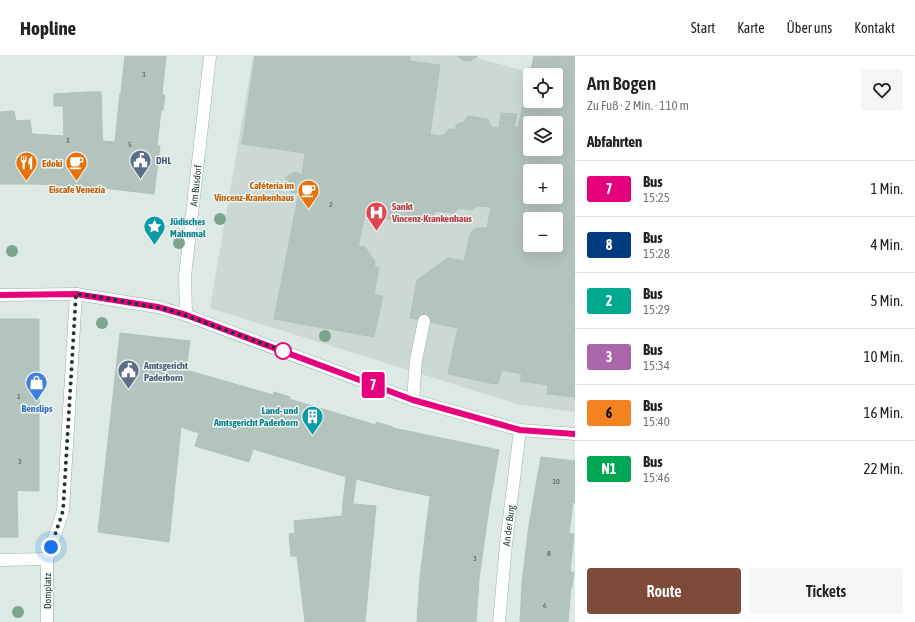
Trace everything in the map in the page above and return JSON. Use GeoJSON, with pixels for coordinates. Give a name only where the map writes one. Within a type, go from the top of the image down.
{"type":"FeatureCollection","features":[{"type":"Feature","properties":{"kind":"street","name":"Am Busdorf"},"geometry":{"type":"LineString","coordinates":[[186,315],[185,276],[210,56]]}},
{"type":"Feature","properties":{"kind":"street"},"geometry":{"type":"LineString","coordinates":[[47,559],[63,511],[76,294]]}},
{"type":"Feature","properties":{"kind":"street"},"geometry":{"type":"LineString","coordinates":[[0,295],[76,294],[158,307],[186,315],[413,400],[520,430],[575,434]]}},
{"type":"Feature","properties":{"kind":"street"},"geometry":{"type":"LineString","coordinates":[[413,400],[416,360],[424,321]]}},
{"type":"Feature","properties":{"kind":"street","name":"An der Burg"},"geometry":{"type":"LineString","coordinates":[[499,622],[506,544],[520,430]]}},
{"type":"Feature","properties":{"kind":"street","name":"Domplatz"},"geometry":{"type":"LineString","coordinates":[[0,560],[47,559],[47,622]]}},
{"type":"Feature","properties":{"kind":"shaded area","name":"Sankt Vincenz-Krankenhaus"},"geometry":{"type":"Polygon","coordinates":[[[253,56],[471,56],[523,71],[523,108],[563,108],[563,68],[544,68],[575,56],[575,412],[517,404],[210,308],[253,56]]]}},
{"type":"Feature","properties":{"kind":"building"},"geometry":{"type":"Polygon","coordinates":[[[125,56],[166,56],[162,94],[121,92],[125,56]]]}},
{"type":"Feature","properties":{"kind":"building"},"geometry":{"type":"Polygon","coordinates":[[[255,56],[363,56],[355,122],[362,123],[355,186],[370,188],[355,263],[379,268],[374,295],[383,296],[374,337],[274,319],[299,192],[293,193],[286,188],[285,180],[287,176],[292,173],[297,172],[302,175],[305,153],[242,144],[255,56]]]}},
{"type":"Feature","properties":{"kind":"building"},"geometry":{"type":"Polygon","coordinates":[[[363,56],[410,56],[410,61],[440,65],[430,135],[362,126],[362,123],[355,122],[363,56]]]}},
{"type":"Feature","properties":{"kind":"building"},"geometry":{"type":"Polygon","coordinates":[[[457,56],[478,56],[470,61],[465,61],[457,56]]]}},
{"type":"Feature","properties":{"kind":"building"},"geometry":{"type":"Polygon","coordinates":[[[534,56],[575,56],[575,264],[548,385],[520,381],[522,374],[502,370],[498,383],[495,384],[448,374],[470,271],[465,266],[464,261],[470,235],[476,228],[487,228],[491,207],[477,206],[472,210],[459,208],[454,213],[436,211],[426,224],[398,220],[391,205],[393,191],[355,186],[357,168],[437,179],[443,136],[449,129],[454,130],[458,123],[463,123],[468,116],[488,119],[491,127],[499,128],[501,113],[517,114],[514,127],[518,128],[523,106],[523,108],[563,108],[563,68],[531,68],[534,56]]]}},
{"type":"Feature","properties":{"kind":"building"},"geometry":{"type":"Polygon","coordinates":[[[87,92],[89,137],[64,138],[63,106],[54,106],[54,94],[87,92]]]}},
{"type":"Feature","properties":{"kind":"building"},"geometry":{"type":"Polygon","coordinates":[[[87,92],[101,92],[104,188],[38,184],[33,134],[64,136],[64,138],[89,137],[87,92]]]}},
{"type":"Feature","properties":{"kind":"building"},"geometry":{"type":"Polygon","coordinates":[[[120,93],[165,95],[163,110],[161,110],[157,146],[160,146],[154,194],[104,188],[103,141],[115,142],[120,93]]]}},
{"type":"Feature","properties":{"kind":"building"},"geometry":{"type":"Polygon","coordinates":[[[14,111],[16,121],[30,120],[32,134],[0,137],[0,112],[14,111]]]}},
{"type":"Feature","properties":{"kind":"building"},"geometry":{"type":"Polygon","coordinates":[[[362,126],[443,136],[437,179],[357,168],[362,126]]]}},
{"type":"Feature","properties":{"kind":"building"},"geometry":{"type":"Polygon","coordinates":[[[33,134],[38,184],[0,184],[0,137],[33,134]]]}},
{"type":"Feature","properties":{"kind":"building"},"geometry":{"type":"Polygon","coordinates":[[[370,188],[393,191],[391,205],[398,220],[364,216],[370,188]]]}},
{"type":"Feature","properties":{"kind":"building"},"geometry":{"type":"Polygon","coordinates":[[[358,246],[365,247],[375,261],[374,267],[355,263],[358,246]]]}},
{"type":"Feature","properties":{"kind":"building"},"geometry":{"type":"Polygon","coordinates":[[[448,258],[464,261],[465,266],[470,271],[458,328],[410,318],[417,280],[448,258]]]}},
{"type":"Feature","properties":{"kind":"building"},"geometry":{"type":"Polygon","coordinates":[[[575,264],[575,357],[568,355],[574,326],[562,324],[575,264]]]}},
{"type":"Feature","properties":{"kind":"building"},"geometry":{"type":"Polygon","coordinates":[[[0,319],[39,319],[39,360],[0,360],[0,319]]]}},
{"type":"Feature","properties":{"kind":"building"},"geometry":{"type":"Polygon","coordinates":[[[562,324],[574,326],[568,355],[575,357],[575,388],[548,385],[562,324]]]}},
{"type":"Feature","properties":{"kind":"building","name":"Land- und Amtsgericht Paderborn"},"geometry":{"type":"Polygon","coordinates":[[[120,333],[190,341],[186,370],[273,395],[274,392],[290,397],[289,399],[376,425],[376,422],[393,428],[499,450],[489,508],[396,489],[340,475],[253,449],[249,462],[195,446],[199,433],[181,427],[169,542],[98,532],[120,333]]]}},
{"type":"Feature","properties":{"kind":"building"},"geometry":{"type":"Polygon","coordinates":[[[0,360],[39,360],[39,433],[0,433],[0,360]]]}},
{"type":"Feature","properties":{"kind":"building"},"geometry":{"type":"Polygon","coordinates":[[[548,385],[575,388],[575,397],[547,394],[548,385]]]}},
{"type":"Feature","properties":{"kind":"building"},"geometry":{"type":"Polygon","coordinates":[[[0,433],[39,433],[39,491],[0,490],[0,433]]]}},
{"type":"Feature","properties":{"kind":"building"},"geometry":{"type":"Polygon","coordinates":[[[541,457],[575,461],[575,502],[573,502],[569,533],[529,525],[541,457]]]}},
{"type":"Feature","properties":{"kind":"building"},"geometry":{"type":"Polygon","coordinates":[[[346,477],[356,479],[353,503],[343,503],[346,477]]]}},
{"type":"Feature","properties":{"kind":"building"},"geometry":{"type":"Polygon","coordinates":[[[0,490],[17,490],[18,537],[0,537],[0,490]]]}},
{"type":"Feature","properties":{"kind":"building"},"geometry":{"type":"Polygon","coordinates":[[[430,497],[489,508],[479,579],[476,622],[417,622],[420,577],[430,497]]]}},
{"type":"Feature","properties":{"kind":"building"},"geometry":{"type":"Polygon","coordinates":[[[343,503],[376,506],[365,622],[305,622],[297,556],[291,556],[289,534],[295,533],[294,521],[342,516],[343,503]]]}},
{"type":"Feature","properties":{"kind":"building"},"geometry":{"type":"Polygon","coordinates":[[[529,525],[574,534],[570,572],[574,572],[572,587],[522,583],[529,525]]]}},
{"type":"Feature","properties":{"kind":"building"},"geometry":{"type":"Polygon","coordinates":[[[522,583],[571,587],[568,622],[520,622],[522,583]]]}},
{"type":"Feature","properties":{"kind":"bus line","name":"7"},"geometry":{"type":"LineString","coordinates":[[0,295],[76,294],[158,307],[186,315],[413,400],[520,430],[575,434]]}},
{"type":"Feature","properties":{"kind":"place","name":"DHL"},"geometry":{"type":"Point","coordinates":[140,180]}},
{"type":"Feature","properties":{"kind":"place","name":"Edoki"},"geometry":{"type":"Point","coordinates":[26,182]}},
{"type":"Feature","properties":{"kind":"place","name":"Eiscafe Venezia"},"geometry":{"type":"Point","coordinates":[77,182]}},
{"type":"Feature","properties":{"kind":"place","name":"Caféteria im Vincenz-Krankenhaus"},"geometry":{"type":"Point","coordinates":[309,210]}},
{"type":"Feature","properties":{"kind":"place","name":"Sankt Vincenz-Krankenhaus"},"geometry":{"type":"Point","coordinates":[376,232]}},
{"type":"Feature","properties":{"kind":"place","name":"Jüdisches Mahnmal"},"geometry":{"type":"Point","coordinates":[155,246]}},
{"type":"Feature","properties":{"kind":"place","name":"Amtsgericht Paderborn"},"geometry":{"type":"Point","coordinates":[128,390]}},
{"type":"Feature","properties":{"kind":"place","name":"Benslips"},"geometry":{"type":"Point","coordinates":[37,402]}},
{"type":"Feature","properties":{"kind":"place","name":"Land- und Amtsgericht Paderborn"},"geometry":{"type":"Point","coordinates":[313,436]}},
{"type":"Feature","properties":{"kind":"route"},"geometry":{"type":"LineString","coordinates":[[51,547],[63,511],[76,294],[170,310],[283,351]]}}]}
